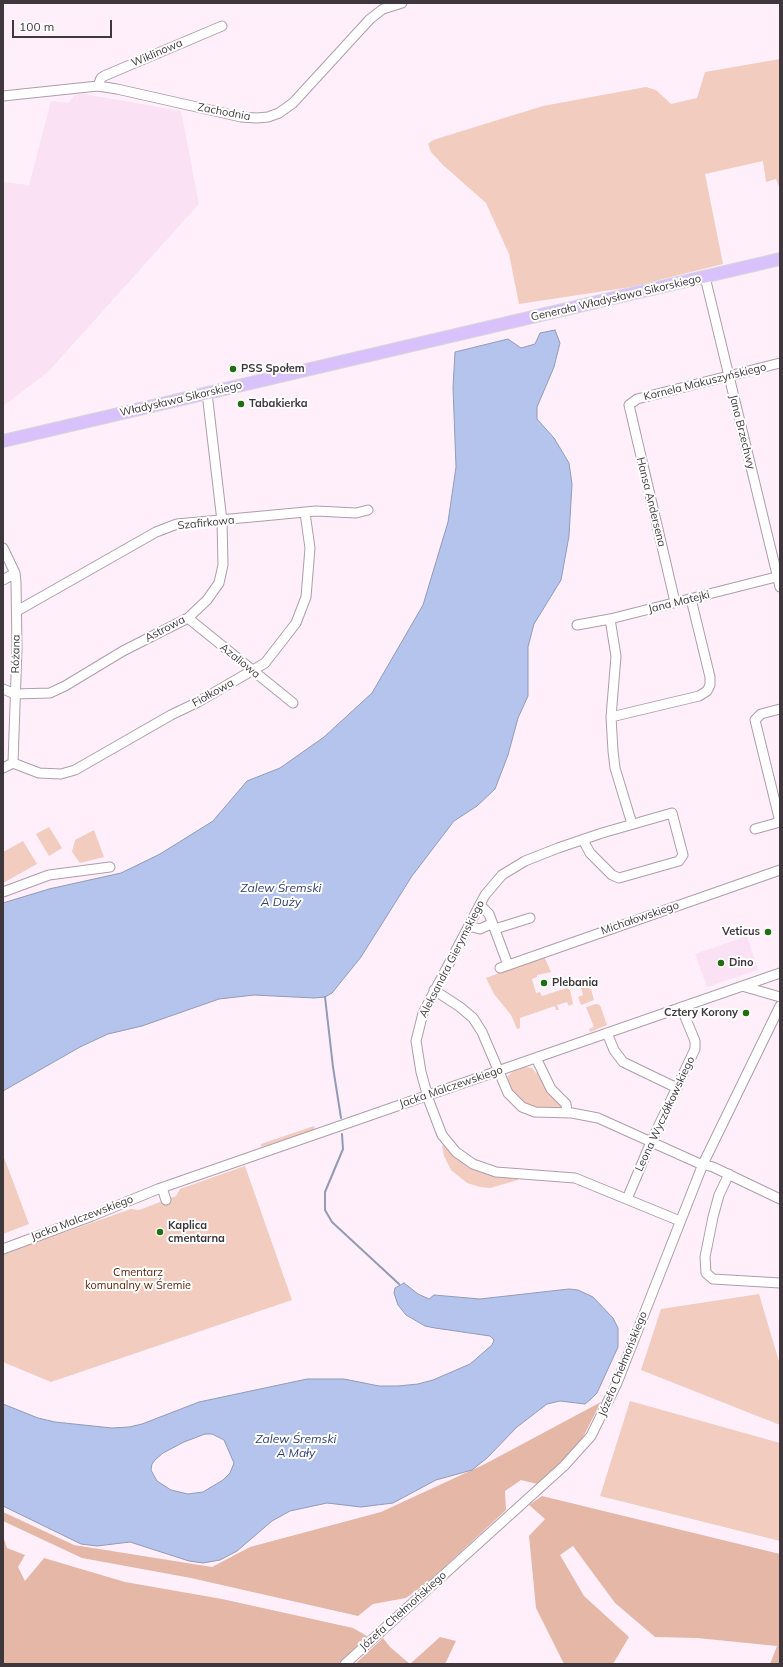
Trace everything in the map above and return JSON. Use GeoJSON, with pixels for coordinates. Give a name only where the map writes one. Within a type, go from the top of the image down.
{"type":"FeatureCollection","features":[{"type":"Feature","properties":{"kind":"main road","name":"Generała Władysława Sikorskiego"},"geometry":{"type":"LineString","coordinates":[[452,336],[780,259]]}},
{"type":"Feature","properties":{"kind":"main road","name":"Władysława Sikorskiego"},"geometry":{"type":"LineString","coordinates":[[3,441],[452,336]]}},
{"type":"Feature","properties":{"kind":"street","name":"Zachodnia"},"geometry":{"type":"LineString","coordinates":[[3,96],[98,86],[241,117],[268,117],[279,113],[293,103],[370,18],[383,9],[402,3]]}},
{"type":"Feature","properties":{"kind":"street","name":"Wiklinowa"},"geometry":{"type":"LineString","coordinates":[[98,86],[104,76],[222,26]]}},
{"type":"Feature","properties":{"kind":"street","name":"Jana Brzechwy"},"geometry":{"type":"LineString","coordinates":[[705,277],[779,576],[780,587]]}},
{"type":"Feature","properties":{"kind":"street","name":"Kornela Makuszyńskiego"},"geometry":{"type":"LineString","coordinates":[[631,402],[637,399],[780,363]]}},
{"type":"Feature","properties":{"kind":"street","name":"Astrowa"},"geometry":{"type":"LineString","coordinates":[[15,694],[50,693],[60,688],[123,651],[188,618],[207,600],[219,583],[223,565],[222,521],[206,393]]}},
{"type":"Feature","properties":{"kind":"street","name":"Hansa Andersena"},"geometry":{"type":"LineString","coordinates":[[631,402],[629,409],[675,602]]}},
{"type":"Feature","properties":{"kind":"street","name":"Szafirkowa"},"geometry":{"type":"LineString","coordinates":[[17,611],[156,532],[177,524],[222,521],[316,511],[356,512],[368,510]]}},
{"type":"Feature","properties":{"kind":"street","name":"Fiołkowa"},"geometry":{"type":"LineString","coordinates":[[13,763],[39,773],[53,774],[75,770],[171,715],[198,702],[265,662],[288,635],[296,623],[306,597],[310,548],[305,513]]}},
{"type":"Feature","properties":{"kind":"street","name":"Różana"},"geometry":{"type":"LineString","coordinates":[[3,548],[15,573],[17,611],[13,763]]}},
{"type":"Feature","properties":{"kind":"street"},"geometry":{"type":"LineString","coordinates":[[3,580],[15,573]]}},
{"type":"Feature","properties":{"kind":"street","name":"Jana Matejki"},"geometry":{"type":"LineString","coordinates":[[577,625],[610,619],[779,576]]}},
{"type":"Feature","properties":{"kind":"street"},"geometry":{"type":"LineString","coordinates":[[611,717],[699,696],[707,691],[710,685],[710,677],[691,599]]}},
{"type":"Feature","properties":{"kind":"street","name":"Azaliowa"},"geometry":{"type":"LineString","coordinates":[[188,618],[293,703]]}},
{"type":"Feature","properties":{"kind":"street"},"geometry":{"type":"LineString","coordinates":[[610,619],[616,656],[611,733],[616,768],[632,824]]}},
{"type":"Feature","properties":{"kind":"street"},"geometry":{"type":"LineString","coordinates":[[3,689],[15,694]]}},
{"type":"Feature","properties":{"kind":"street"},"geometry":{"type":"LineString","coordinates":[[755,829],[780,822],[755,720],[761,714],[780,709]]}},
{"type":"Feature","properties":{"kind":"street"},"geometry":{"type":"LineString","coordinates":[[3,768],[13,763]]}},
{"type":"Feature","properties":{"kind":"street","name":"Aleksandra Gierymskiego"},"geometry":{"type":"LineString","coordinates":[[583,840],[590,852],[616,878],[679,861],[683,855],[672,813],[632,824],[583,840],[532,858],[507,872],[493,884],[434,990],[421,1018],[416,1041],[419,1063],[427,1095],[437,1124],[445,1140],[456,1152],[473,1164],[496,1172],[575,1178],[680,1221]]}},
{"type":"Feature","properties":{"kind":"street"},"geometry":{"type":"LineString","coordinates":[[3,892],[49,874],[110,868]]}},
{"type":"Feature","properties":{"kind":"street","name":"Michałowskiego"},"geometry":{"type":"LineString","coordinates":[[493,926],[504,966],[780,870]]}},
{"type":"Feature","properties":{"kind":"street"},"geometry":{"type":"LineString","coordinates":[[480,905],[487,911],[493,926]]}},
{"type":"Feature","properties":{"kind":"street"},"geometry":{"type":"LineString","coordinates":[[469,926],[480,928],[530,918]]}},
{"type":"Feature","properties":{"kind":"street","name":"Jacka Malczewskiego"},"geometry":{"type":"LineString","coordinates":[[3,1248],[92,1216],[162,1188],[780,973]]}},
{"type":"Feature","properties":{"kind":"street"},"geometry":{"type":"LineString","coordinates":[[741,986],[780,997]]}},
{"type":"Feature","properties":{"kind":"street"},"geometry":{"type":"LineString","coordinates":[[434,990],[460,1007],[473,1018],[482,1032],[508,1093],[522,1107],[535,1112],[567,1113],[598,1118],[651,1142],[729,1174],[780,1199]]}},
{"type":"Feature","properties":{"kind":"street","name":"Józefa Chełmońskiego"},"geometry":{"type":"LineString","coordinates":[[345,1664],[564,1466],[586,1443],[596,1428],[614,1390],[703,1164],[780,1006]]}},
{"type":"Feature","properties":{"kind":"street","name":"Leona Wyczółkowskiego"},"geometry":{"type":"LineString","coordinates":[[627,1199],[651,1142],[694,1053],[696,1044],[681,1007]]}},
{"type":"Feature","properties":{"kind":"street"},"geometry":{"type":"LineString","coordinates":[[607,1033],[614,1050],[623,1062],[677,1088]]}},
{"type":"Feature","properties":{"kind":"street"},"geometry":{"type":"LineString","coordinates":[[536,1058],[552,1089],[566,1104],[567,1113]]}},
{"type":"Feature","properties":{"kind":"street"},"geometry":{"type":"LineString","coordinates":[[729,1174],[713,1217],[706,1257],[706,1273],[710,1278],[717,1279],[780,1283]]}},
{"type":"Feature","properties":{"kind":"street"},"geometry":{"type":"LineString","coordinates":[[162,1188],[166,1200]]}},
{"type":"Feature","properties":{"kind":"shaded area"},"geometry":{"type":"Polygon","coordinates":[[[84,94],[181,111],[199,204],[48,372],[3,406],[3,182],[29,185],[51,101],[68,103],[75,95],[84,94]]]}},
{"type":"Feature","properties":{"kind":"shaded area"},"geometry":{"type":"Polygon","coordinates":[[[747,936],[758,970],[707,987],[695,954],[747,936]]]}},
{"type":"Feature","properties":{"kind":"shaded area"},"geometry":{"type":"Polygon","coordinates":[[[601,1402],[582,1439],[566,1457],[537,1484],[521,1480],[505,1491],[506,1510],[428,1582],[406,1598],[373,1604],[358,1616],[191,1578],[82,1558],[3,1521],[3,1512],[74,1545],[212,1567],[250,1547],[381,1512],[485,1464],[601,1402]]]}},
{"type":"Feature","properties":{"kind":"shaded area"},"geometry":{"type":"Polygon","coordinates":[[[542,1496],[780,1554],[780,1664],[770,1664],[777,1646],[697,1638],[655,1637],[615,1603],[573,1546],[560,1555],[584,1596],[629,1637],[613,1664],[564,1664],[536,1608],[529,1536],[545,1519],[529,1505],[542,1496]]]}},
{"type":"Feature","properties":{"kind":"shaded area"},"geometry":{"type":"Polygon","coordinates":[[[3,1536],[7,1548],[25,1555],[18,1567],[25,1581],[44,1558],[125,1582],[222,1599],[353,1628],[367,1636],[338,1664],[3,1664],[3,1536]]]}},
{"type":"Feature","properties":{"kind":"shaded area"},"geometry":{"type":"Polygon","coordinates":[[[440,1637],[456,1641],[445,1664],[410,1664],[440,1637]]]}},
{"type":"Feature","properties":{"kind":"shaded area"},"geometry":{"type":"Polygon","coordinates":[[[383,1638],[390,1647],[410,1664],[355,1664],[383,1638]]]}},
{"type":"Feature","properties":{"kind":"green space"},"geometry":{"type":"Polygon","coordinates":[[[780,59],[780,189],[776,179],[766,182],[763,161],[705,174],[723,264],[631,287],[519,304],[509,254],[486,203],[443,165],[431,152],[428,144],[433,140],[543,106],[646,87],[656,90],[671,104],[697,98],[705,72],[780,59]]]}},
{"type":"Feature","properties":{"kind":"green space"},"geometry":{"type":"Polygon","coordinates":[[[49,827],[62,848],[49,856],[36,834],[49,827]]]}},
{"type":"Feature","properties":{"kind":"green space"},"geometry":{"type":"Polygon","coordinates":[[[94,830],[104,857],[80,863],[72,852],[75,840],[94,830]]]}},
{"type":"Feature","properties":{"kind":"green space"},"geometry":{"type":"Polygon","coordinates":[[[23,841],[37,864],[3,883],[3,852],[23,841]]]}},
{"type":"Feature","properties":{"kind":"green space"},"geometry":{"type":"Polygon","coordinates":[[[544,956],[551,972],[537,975],[537,977],[532,979],[536,993],[540,992],[542,996],[567,988],[570,990],[573,1004],[569,1006],[567,1002],[557,1005],[559,1010],[556,1010],[555,1006],[520,1018],[520,1028],[517,1029],[511,1015],[494,994],[486,978],[544,956]]]}},
{"type":"Feature","properties":{"kind":"green space"},"geometry":{"type":"Polygon","coordinates":[[[584,986],[591,989],[594,1000],[581,1005],[578,997],[583,995],[581,988],[584,986]]]}},
{"type":"Feature","properties":{"kind":"green space"},"geometry":{"type":"Polygon","coordinates":[[[596,1004],[600,1005],[607,1025],[590,1032],[589,1029],[594,1027],[586,1007],[596,1004]]]}},
{"type":"Feature","properties":{"kind":"green space"},"geometry":{"type":"Polygon","coordinates":[[[526,1067],[532,1068],[536,1073],[538,1072],[562,1105],[562,1108],[530,1107],[514,1096],[506,1082],[508,1076],[512,1072],[526,1067]]]}},
{"type":"Feature","properties":{"kind":"green space"},"geometry":{"type":"Polygon","coordinates":[[[314,1126],[315,1130],[261,1147],[261,1144],[314,1126]]]}},
{"type":"Feature","properties":{"kind":"green space"},"geometry":{"type":"Polygon","coordinates":[[[444,1144],[451,1152],[518,1177],[518,1180],[490,1188],[467,1183],[451,1170],[444,1156],[442,1146],[444,1144]]]}},
{"type":"Feature","properties":{"kind":"green space"},"geometry":{"type":"Polygon","coordinates":[[[3,1155],[29,1224],[3,1234],[3,1155]]]}},
{"type":"Feature","properties":{"kind":"green space","name":"Cmentarz komunalny w Śremie"},"geometry":{"type":"Polygon","coordinates":[[[245,1166],[292,1300],[51,1382],[3,1362],[3,1254],[131,1209],[139,1210],[176,1196],[180,1189],[245,1166]]]}},
{"type":"Feature","properties":{"kind":"green space"},"geometry":{"type":"Polygon","coordinates":[[[759,1294],[780,1365],[780,1425],[641,1370],[661,1309],[759,1294]]]}},
{"type":"Feature","properties":{"kind":"green space"},"geometry":{"type":"Polygon","coordinates":[[[630,1401],[780,1443],[780,1541],[600,1496],[630,1401]]]}},
{"type":"Feature","properties":{"kind":"water","name":"Zalew Śremski A Duży"},"geometry":{"type":"Polygon","coordinates":[[[555,330],[560,343],[554,367],[537,407],[537,419],[554,438],[569,463],[572,484],[569,536],[561,580],[534,624],[528,647],[528,696],[518,718],[508,755],[495,789],[477,806],[454,821],[412,876],[361,957],[332,993],[325,997],[314,998],[254,995],[219,999],[142,1026],[108,1034],[80,1047],[3,1091],[3,903],[49,889],[121,873],[160,854],[213,821],[247,781],[280,768],[324,737],[372,693],[423,605],[448,522],[456,467],[453,387],[455,352],[508,339],[521,348],[535,344],[540,333],[555,330]]]}},
{"type":"Feature","properties":{"kind":"water","name":"Zalew Śremski A Mały"},"geometry":{"type":"Polygon","coordinates":[[[404,1283],[418,1294],[429,1299],[434,1295],[480,1299],[569,1289],[578,1290],[593,1297],[613,1318],[618,1328],[618,1347],[597,1393],[591,1399],[585,1404],[560,1401],[547,1404],[517,1427],[487,1458],[472,1470],[436,1480],[393,1503],[361,1507],[327,1503],[290,1511],[272,1521],[237,1551],[220,1560],[203,1563],[189,1561],[130,1542],[97,1546],[81,1544],[3,1506],[3,1404],[38,1418],[55,1422],[112,1428],[129,1427],[142,1424],[199,1402],[307,1379],[344,1379],[379,1386],[418,1384],[433,1380],[470,1364],[492,1345],[494,1340],[490,1336],[425,1326],[406,1315],[398,1305],[394,1293],[395,1288],[404,1283]],[[205,1434],[184,1442],[163,1453],[152,1464],[151,1470],[157,1481],[171,1490],[188,1494],[203,1492],[223,1480],[230,1473],[234,1463],[224,1440],[212,1434],[205,1434]]]}},
{"type":"Feature","properties":{"kind":"waterway"},"geometry":{"type":"LineString","coordinates":[[325,997],[333,1067],[341,1118]]}},
{"type":"Feature","properties":{"kind":"waterway"},"geometry":{"type":"LineString","coordinates":[[342,1134],[343,1149],[325,1192],[325,1210],[332,1222],[399,1284]]}},
{"type":"Feature","properties":{"kind":"place","name":"PSS Społem"},"geometry":{"type":"Point","coordinates":[233,369]}},
{"type":"Feature","properties":{"kind":"place","name":"Tabakierka"},"geometry":{"type":"Point","coordinates":[241,404]}},
{"type":"Feature","properties":{"kind":"place","name":"Veticus"},"geometry":{"type":"Point","coordinates":[768,932]}},
{"type":"Feature","properties":{"kind":"place","name":"Dino"},"geometry":{"type":"Point","coordinates":[721,963]}},
{"type":"Feature","properties":{"kind":"place","name":"Plebania"},"geometry":{"type":"Point","coordinates":[544,983]}},
{"type":"Feature","properties":{"kind":"place","name":"Cztery Korony"},"geometry":{"type":"Point","coordinates":[746,1013]}},
{"type":"Feature","properties":{"kind":"place","name":"Kaplica cmentarna"},"geometry":{"type":"Point","coordinates":[160,1232]}}]}
